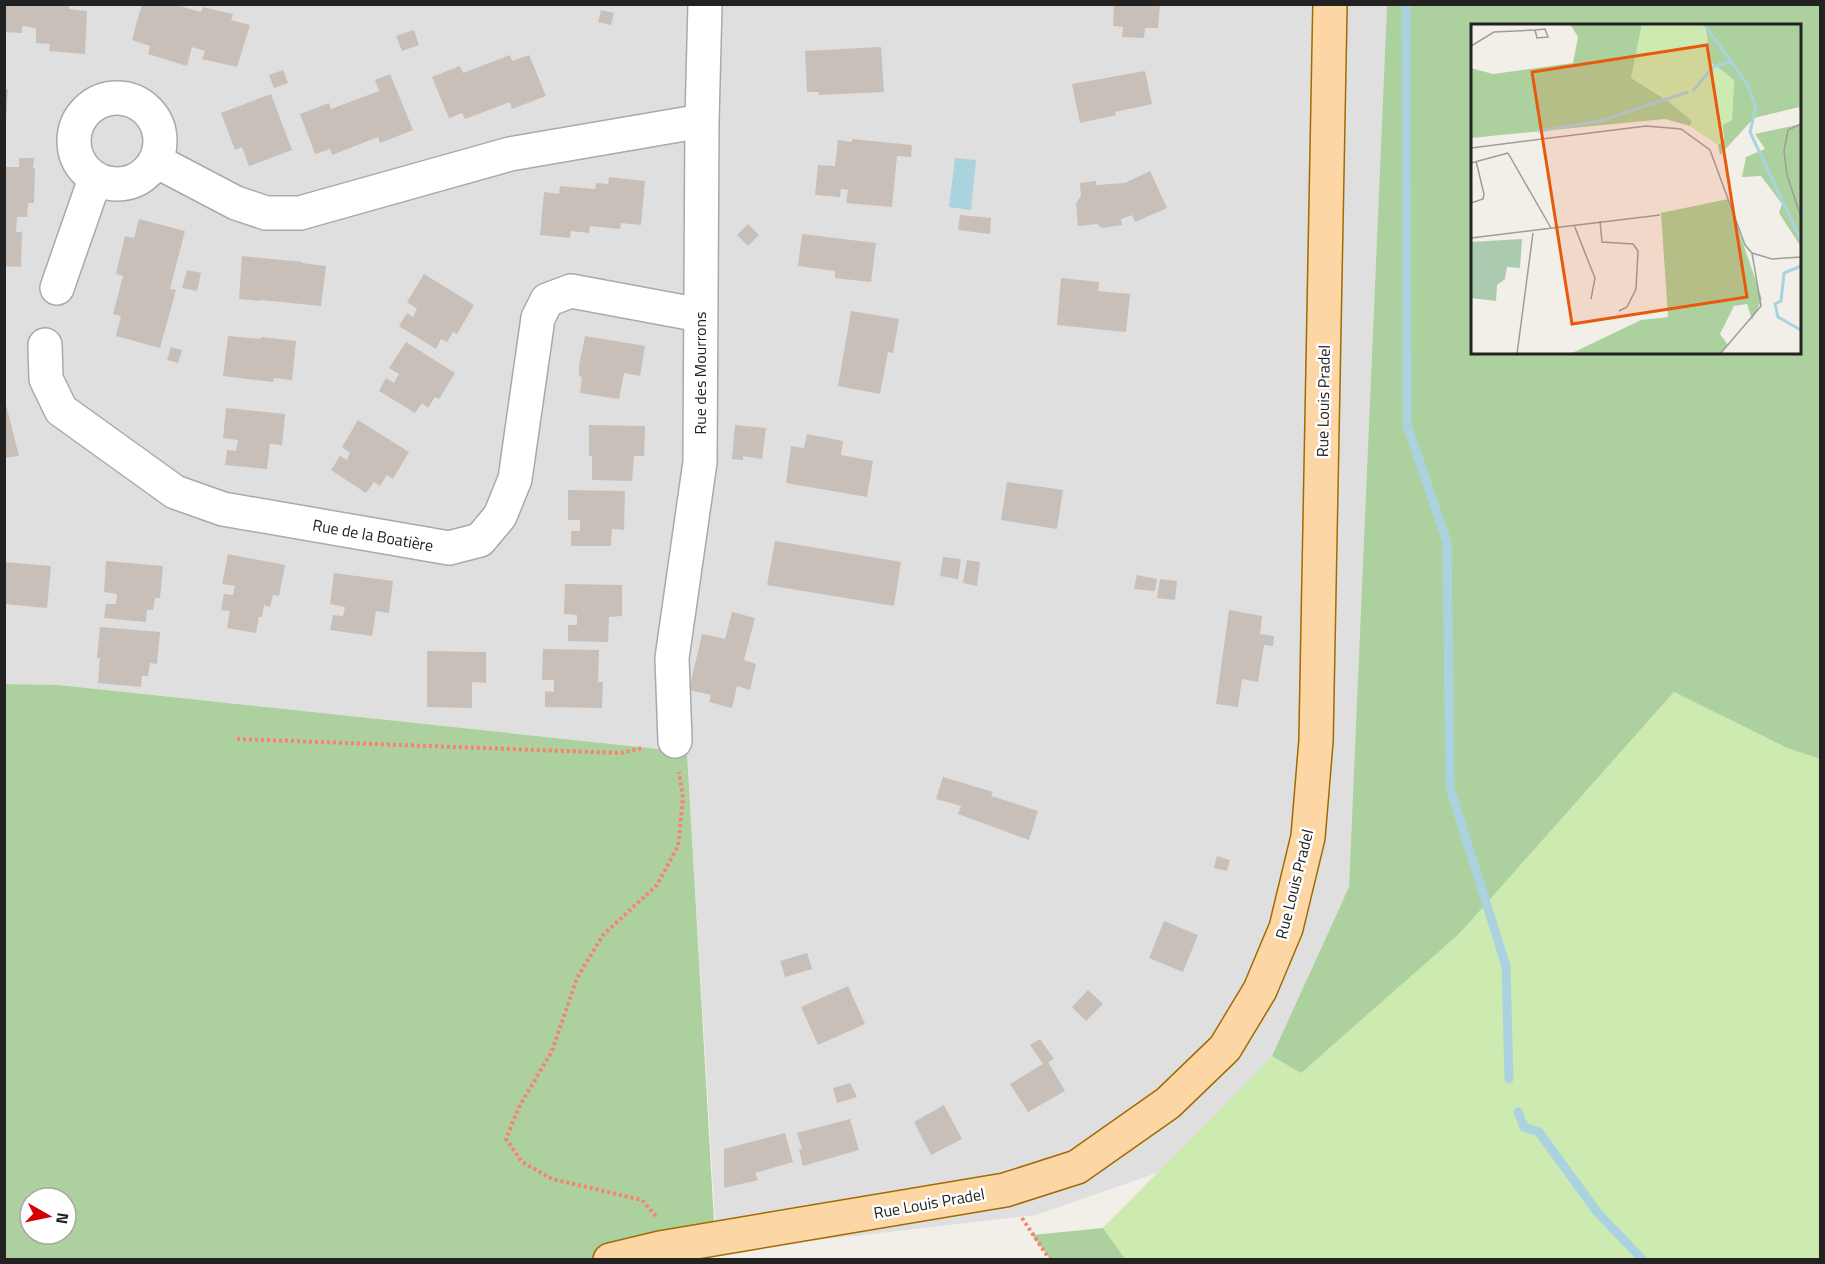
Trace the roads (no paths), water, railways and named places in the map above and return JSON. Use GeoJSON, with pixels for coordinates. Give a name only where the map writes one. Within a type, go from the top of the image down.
{"type":"FeatureCollection","features":[{"type":"Feature","properties":{"kind":"main road","name":"Rue Louis Pradel"},"geometry":{"type":"LineString","coordinates":[[610,1260],[660,1248],[1005,1190],[1077,1167],[1168,1103],[1225,1048],[1260,990],[1286,928],[1308,837],[1316,741],[1330,4]]}},
{"type":"Feature","properties":{"kind":"street","name":"Rue des Mourrons"},"geometry":{"type":"LineString","coordinates":[[675,741],[672,658],[700,462],[705,4]]}},
{"type":"Feature","properties":{"kind":"street"},"geometry":{"type":"LineString","coordinates":[[119,97],[133,100],[146,107],[155,119],[160,133],[161,148],[156,161],[148,172],[136,180],[123,184],[109,184],[95,179],[84,170],[77,158],[74,144],[75,130],[81,117],[91,106],[104,99],[119,97]]}},
{"type":"Feature","properties":{"kind":"street"},"geometry":{"type":"LineString","coordinates":[[156,161],[236,203],[266,213],[300,213],[510,154],[702,121]]}},
{"type":"Feature","properties":{"kind":"street"},"geometry":{"type":"LineString","coordinates":[[57,288],[95,179]]}},
{"type":"Feature","properties":{"kind":"street","name":"Rue de la Boatière"},"geometry":{"type":"LineString","coordinates":[[45,345],[46,379],[61,410],[175,492],[222,509],[448,548],[480,540],[500,516],[515,479],[538,318],[547,300],[571,291],[700,315]]}},
{"type":"Feature","properties":{"kind":"water"},"geometry":{"type":"Polygon","coordinates":[[[955,158],[976,160],[971,210],[949,207],[955,158]]]}},
{"type":"Feature","properties":{"kind":"waterway"},"geometry":{"type":"LineString","coordinates":[[1406,4],[1407,425],[1447,542],[1450,788],[1506,966],[1509,1079]]}},
{"type":"Feature","properties":{"kind":"waterway"},"geometry":{"type":"LineString","coordinates":[[1518,1112],[1524,1127],[1539,1132],[1597,1212],[1643,1260]]}}]}
